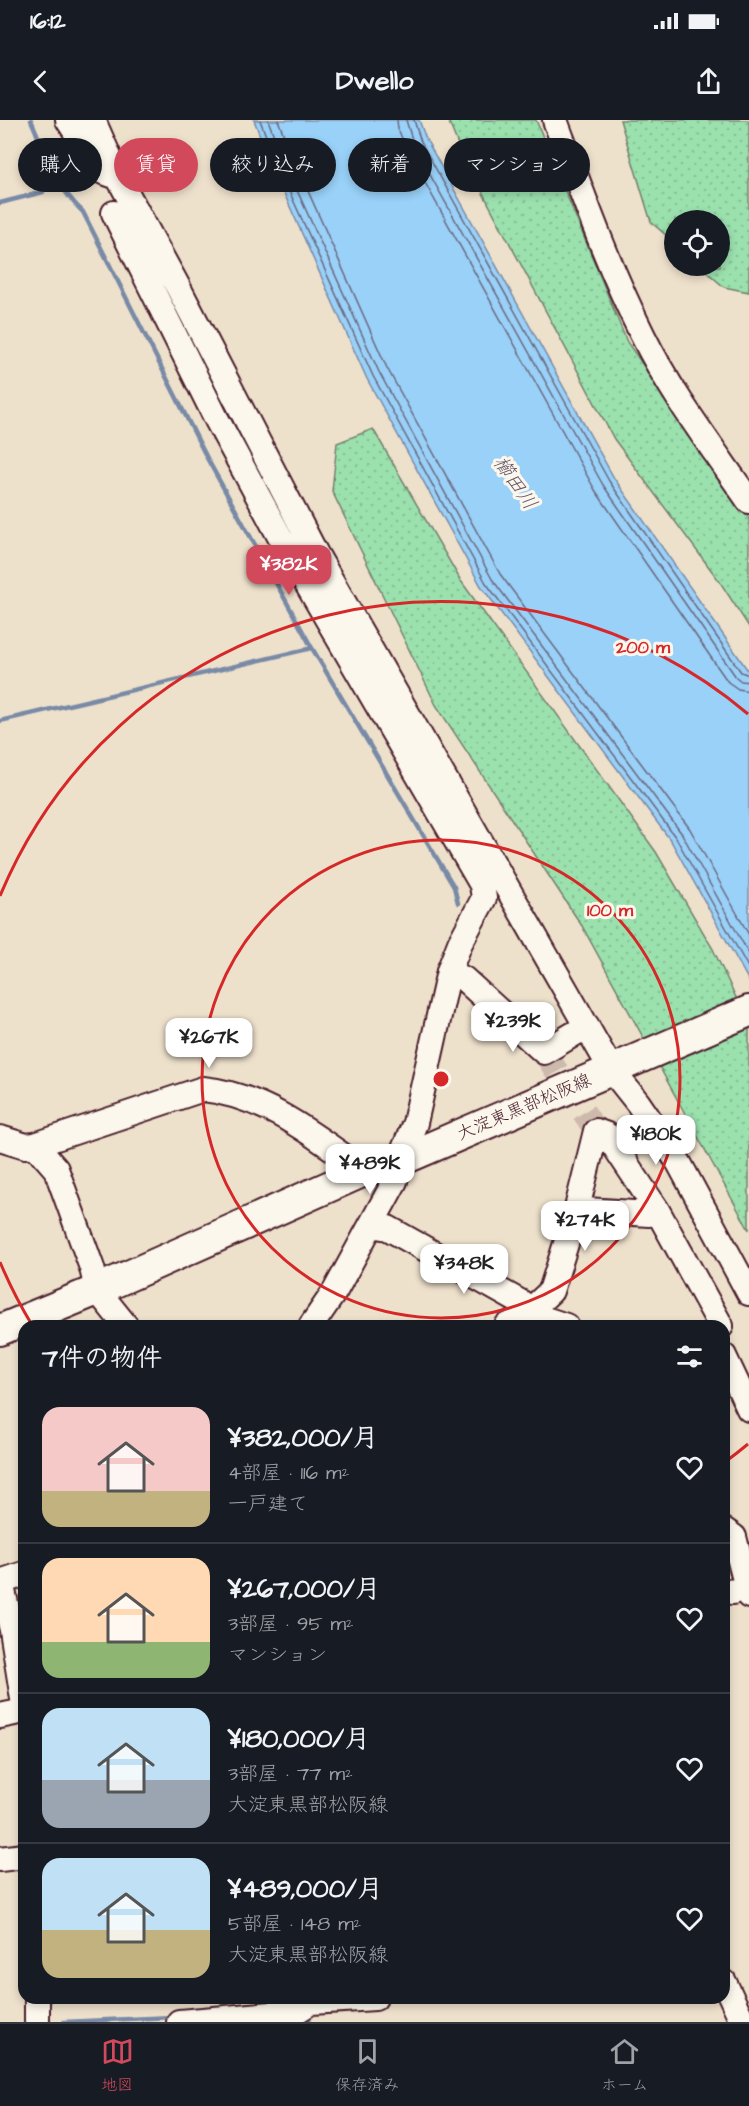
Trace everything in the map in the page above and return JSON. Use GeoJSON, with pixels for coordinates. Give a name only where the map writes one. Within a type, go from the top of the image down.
{"type":"FeatureCollection","features":[{"type":"Feature","properties":{"kind":"main road","name":"大淀東黒部松阪線"},"geometry":{"type":"LineString","coordinates":[[24,1320],[364,1172],[399,1161],[749,1011]]}},
{"type":"Feature","properties":{"kind":"main road","name":"大淀東黒部松阪線"},"geometry":{"type":"LineString","coordinates":[[0,1330],[18,1322]]}},
{"type":"Feature","properties":{"kind":"street"},"geometry":{"type":"LineString","coordinates":[[68,120],[101,171],[114,176]]}},
{"type":"Feature","properties":{"kind":"street"},"geometry":{"type":"LineString","coordinates":[[93,120],[114,168]]}},
{"type":"Feature","properties":{"kind":"street"},"geometry":{"type":"LineString","coordinates":[[555,120],[591,220],[643,336],[675,393],[749,501]]}},
{"type":"Feature","properties":{"kind":"street"},"geometry":{"type":"LineString","coordinates":[[126,192],[184,297],[316,554],[587,1026],[679,1163],[749,1293]]}},
{"type":"Feature","properties":{"kind":"street"},"geometry":{"type":"LineString","coordinates":[[114,213],[217,420],[286,548],[482,885],[484,898],[460,943],[449,971],[415,1123],[399,1161],[395,1181],[335,1291],[315,1320]]}},
{"type":"Feature","properties":{"kind":"street"},"geometry":{"type":"LineString","coordinates":[[449,971],[464,980],[543,1052],[587,1026]]}},
{"type":"Feature","properties":{"kind":"street"},"geometry":{"type":"LineString","coordinates":[[0,1138],[26,1146],[35,1145],[203,1089],[225,1092],[258,1104],[314,1135],[364,1172]]}},
{"type":"Feature","properties":{"kind":"street"},"geometry":{"type":"LineString","coordinates":[[518,1320],[550,1291],[576,1212],[596,1131],[607,1135],[657,1210],[718,1320]]}},
{"type":"Feature","properties":{"kind":"street"},"geometry":{"type":"LineString","coordinates":[[35,1145],[56,1169],[92,1268],[93,1280],[103,1287],[122,1320]]}},
{"type":"Feature","properties":{"kind":"street"},"geometry":{"type":"LineString","coordinates":[[576,1212],[586,1210],[649,1214],[657,1210]]}},
{"type":"Feature","properties":{"kind":"street"},"geometry":{"type":"LineString","coordinates":[[372,1225],[388,1228],[548,1320]]}},
{"type":"Feature","properties":{"kind":"street"},"geometry":{"type":"LineString","coordinates":[[730,1369],[749,1409]]}},
{"type":"Feature","properties":{"kind":"street"},"geometry":{"type":"LineString","coordinates":[[730,1534],[734,1537],[740,1591]]}},
{"type":"Feature","properties":{"kind":"street"},"geometry":{"type":"LineString","coordinates":[[18,1576],[1,1582],[18,1668]]}},
{"type":"Feature","properties":{"kind":"street"},"geometry":{"type":"LineString","coordinates":[[0,1716],[18,1712]]}},
{"type":"Feature","properties":{"kind":"street"},"geometry":{"type":"LineString","coordinates":[[0,1859],[18,1857]]}},
{"type":"Feature","properties":{"kind":"street"},"geometry":{"type":"LineString","coordinates":[[730,1995],[743,2022]]}},
{"type":"Feature","properties":{"kind":"street"},"geometry":{"type":"LineString","coordinates":[[37,2004],[37,2022]]}},
{"type":"Feature","properties":{"kind":"street"},"geometry":{"type":"LineString","coordinates":[[179,2022],[295,2012],[302,2004]]}},
{"type":"Feature","properties":{"kind":"green space"},"geometry":{"type":"Polygon","coordinates":[[[448,120],[536,120],[543,138],[455,138],[448,120]]]}},
{"type":"Feature","properties":{"kind":"green space"},"geometry":{"type":"Polygon","coordinates":[[[620,120],[749,120],[749,292],[724,287],[711,276],[730,276],[730,210],[664,210],[664,233],[651,222],[620,120]]]}},
{"type":"Feature","properties":{"kind":"green space"},"geometry":{"type":"Polygon","coordinates":[[[482,192],[566,192],[627,342],[749,518],[749,627],[720,582],[614,439],[482,192]]]}},
{"type":"Feature","properties":{"kind":"green space"},"geometry":{"type":"Polygon","coordinates":[[[373,429],[461,581],[656,852],[713,949],[749,1025],[749,1230],[582,926],[436,705],[332,491],[337,443],[373,429]]]}},
{"type":"Feature","properties":{"kind":"water","name":"櫛田川"},"geometry":{"type":"Polygon","coordinates":[[[254,120],[419,120],[426,138],[348,138],[348,192],[432,192],[432,150],[444,171],[444,192],[455,192],[614,478],[749,672],[749,981],[671,841],[481,586],[367,379],[283,192],[336,192],[336,138],[261,138],[254,120]]]}},
{"type":"Feature","properties":{"kind":"waterway"},"geometry":{"type":"LineString","coordinates":[[31,120],[52,169],[65,191],[83,212],[208,460],[312,648],[454,887],[458,903]]}},
{"type":"Feature","properties":{"kind":"waterway"},"geometry":{"type":"LineString","coordinates":[[0,203],[43,192]]}},
{"type":"Feature","properties":{"kind":"waterway"},"geometry":{"type":"LineString","coordinates":[[0,721],[312,648]]}},
{"type":"Feature","properties":{"kind":"waterway"},"geometry":{"type":"LineString","coordinates":[[309,2016],[309,2022]]}},
{"type":"Feature","properties":{"kind":"waterway"},"geometry":{"type":"LineString","coordinates":[[64,2022],[172,2017]]}},
{"type":"Feature","properties":{"kind":"tunnel"},"geometry":{"type":"LineString","coordinates":[[544,1052],[596,1131]]}}]}
